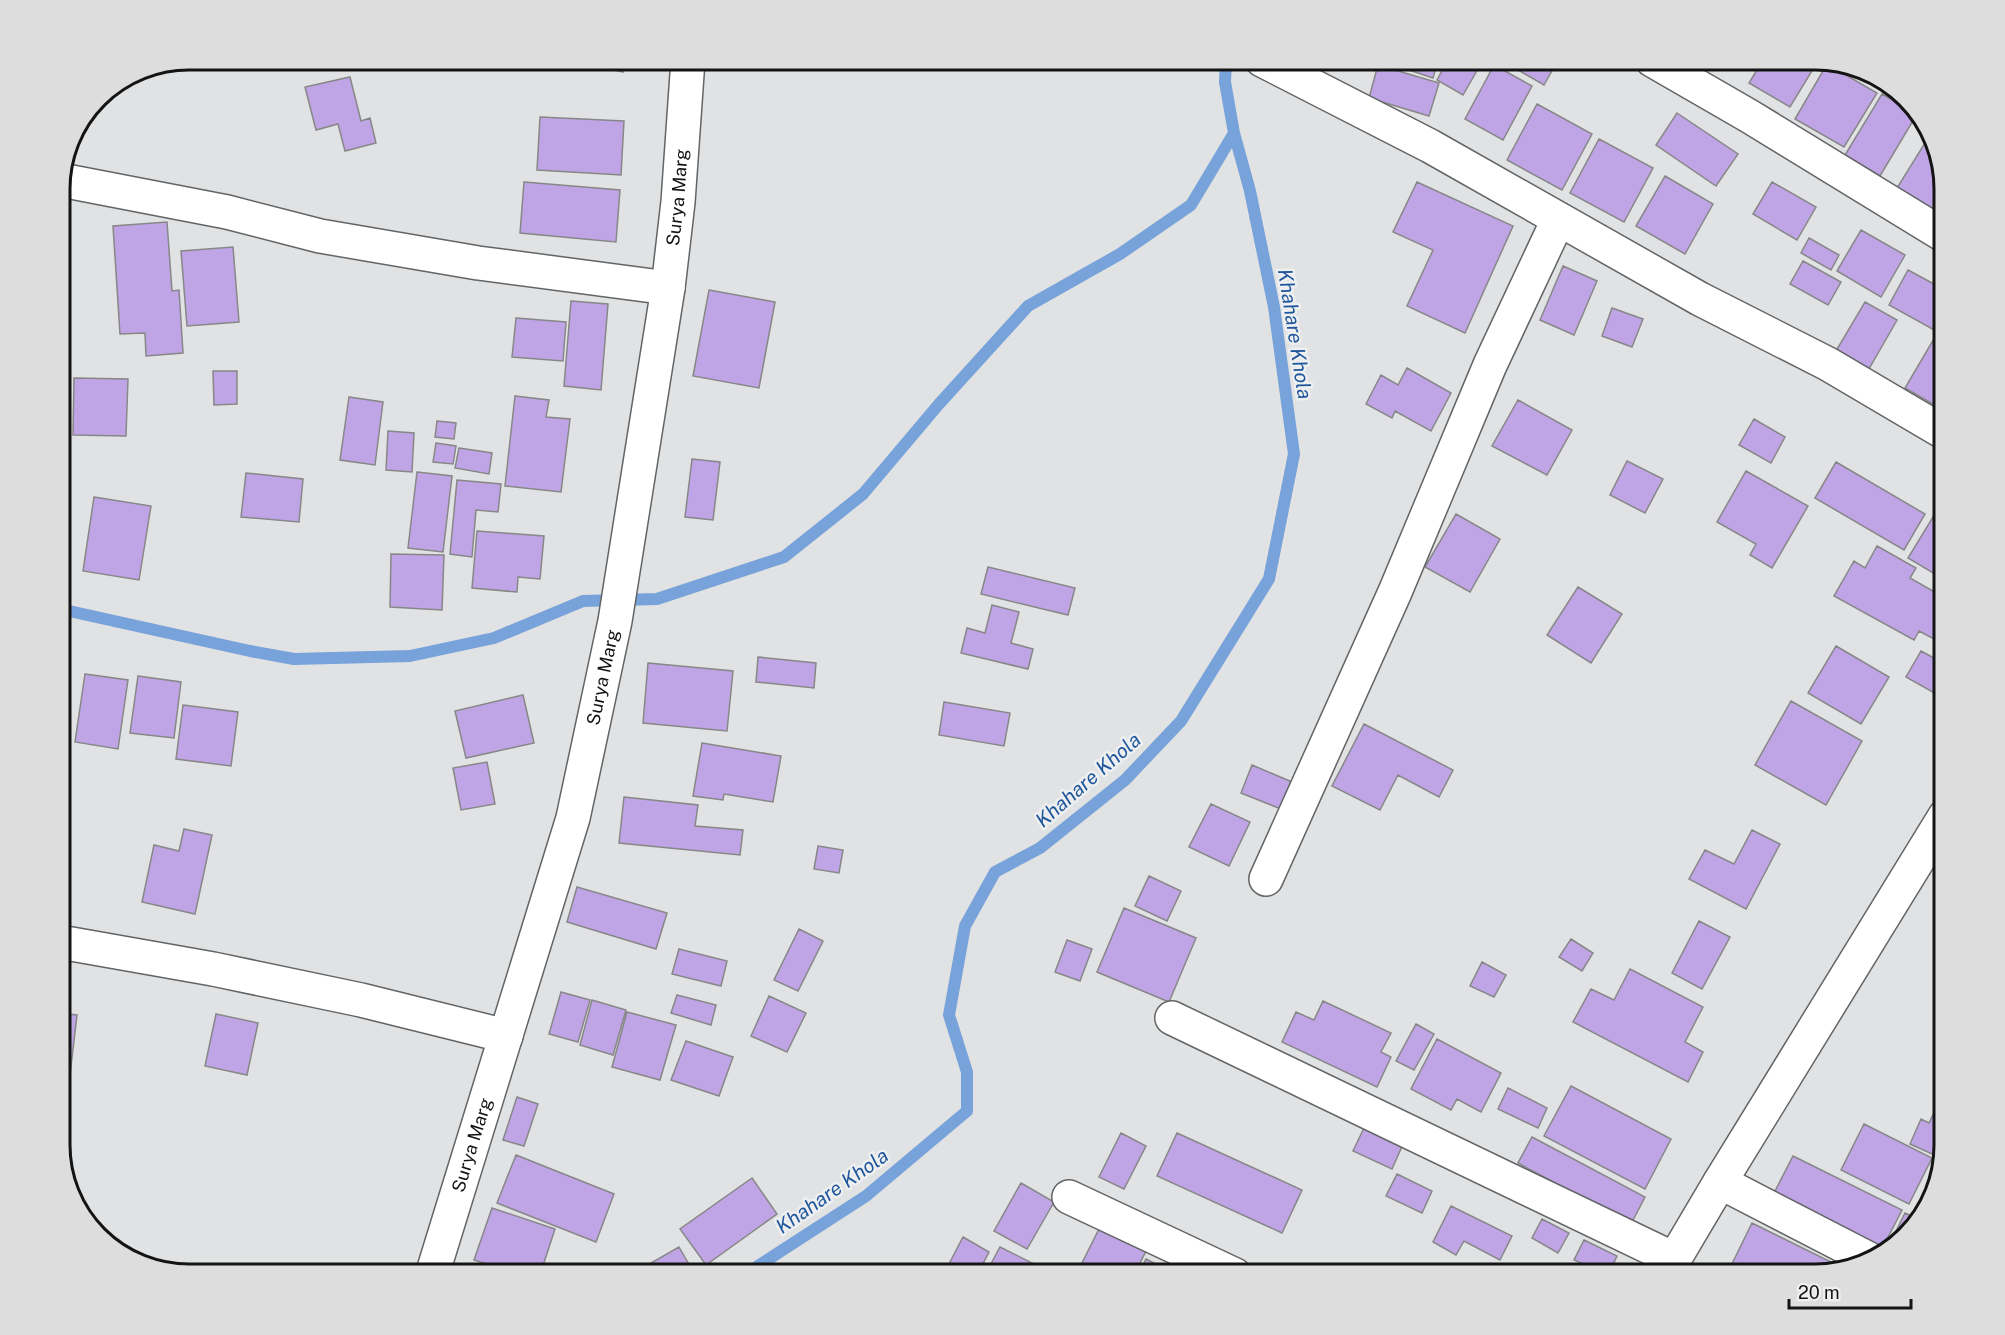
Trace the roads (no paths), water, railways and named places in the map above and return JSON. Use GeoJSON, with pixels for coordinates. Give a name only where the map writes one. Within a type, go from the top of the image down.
{"type":"FeatureCollection","features":[{"type":"Feature","properties":{"kind":"street"},"geometry":{"type":"LineString","coordinates":[[1282,70],[1430,146],[1700,299],[1828,364],[1934,427]]}},
{"type":"Feature","properties":{"kind":"street"},"geometry":{"type":"LineString","coordinates":[[1669,70],[1934,229]]}},
{"type":"Feature","properties":{"kind":"street","name":"Surya Marg"},"geometry":{"type":"LineString","coordinates":[[435,1264],[573,818],[615,621],[668,288],[679,191],[687,71]]}},
{"type":"Feature","properties":{"kind":"street"},"geometry":{"type":"LineString","coordinates":[[71,182],[226,212],[320,236],[478,263],[668,288]]}},
{"type":"Feature","properties":{"kind":"street"},"geometry":{"type":"LineString","coordinates":[[1266,879],[1395,592],[1490,365],[1558,220]]}},
{"type":"Feature","properties":{"kind":"street"},"geometry":{"type":"LineString","coordinates":[[1672,1264],[1934,834]]}},
{"type":"Feature","properties":{"kind":"street"},"geometry":{"type":"LineString","coordinates":[[71,944],[213,969],[350,997],[507,1036]]}},
{"type":"Feature","properties":{"kind":"street"},"geometry":{"type":"LineString","coordinates":[[1172,1018],[1664,1264]]}},
{"type":"Feature","properties":{"kind":"street"},"geometry":{"type":"LineString","coordinates":[[1720,1182],[1861,1255]]}},
{"type":"Feature","properties":{"kind":"street"},"geometry":{"type":"LineString","coordinates":[[1069,1197],[1212,1264]]}},
{"type":"Feature","properties":{"kind":"waterway","name":"Khahare Khola"},"geometry":{"type":"LineString","coordinates":[[761,1264],[866,1196],[967,1111],[967,1072],[949,1015],[965,926],[995,872],[1040,848],[1125,780],[1181,721],[1269,579],[1294,454],[1274,307],[1250,191],[1234,133],[1225,82],[1226,70]]}},
{"type":"Feature","properties":{"kind":"waterway"},"geometry":{"type":"LineString","coordinates":[[71,611],[294,659],[410,656],[494,638],[583,601],[657,599],[784,557],[863,494],[939,404],[1028,306],[1120,254],[1191,205],[1234,133]]}}]}
